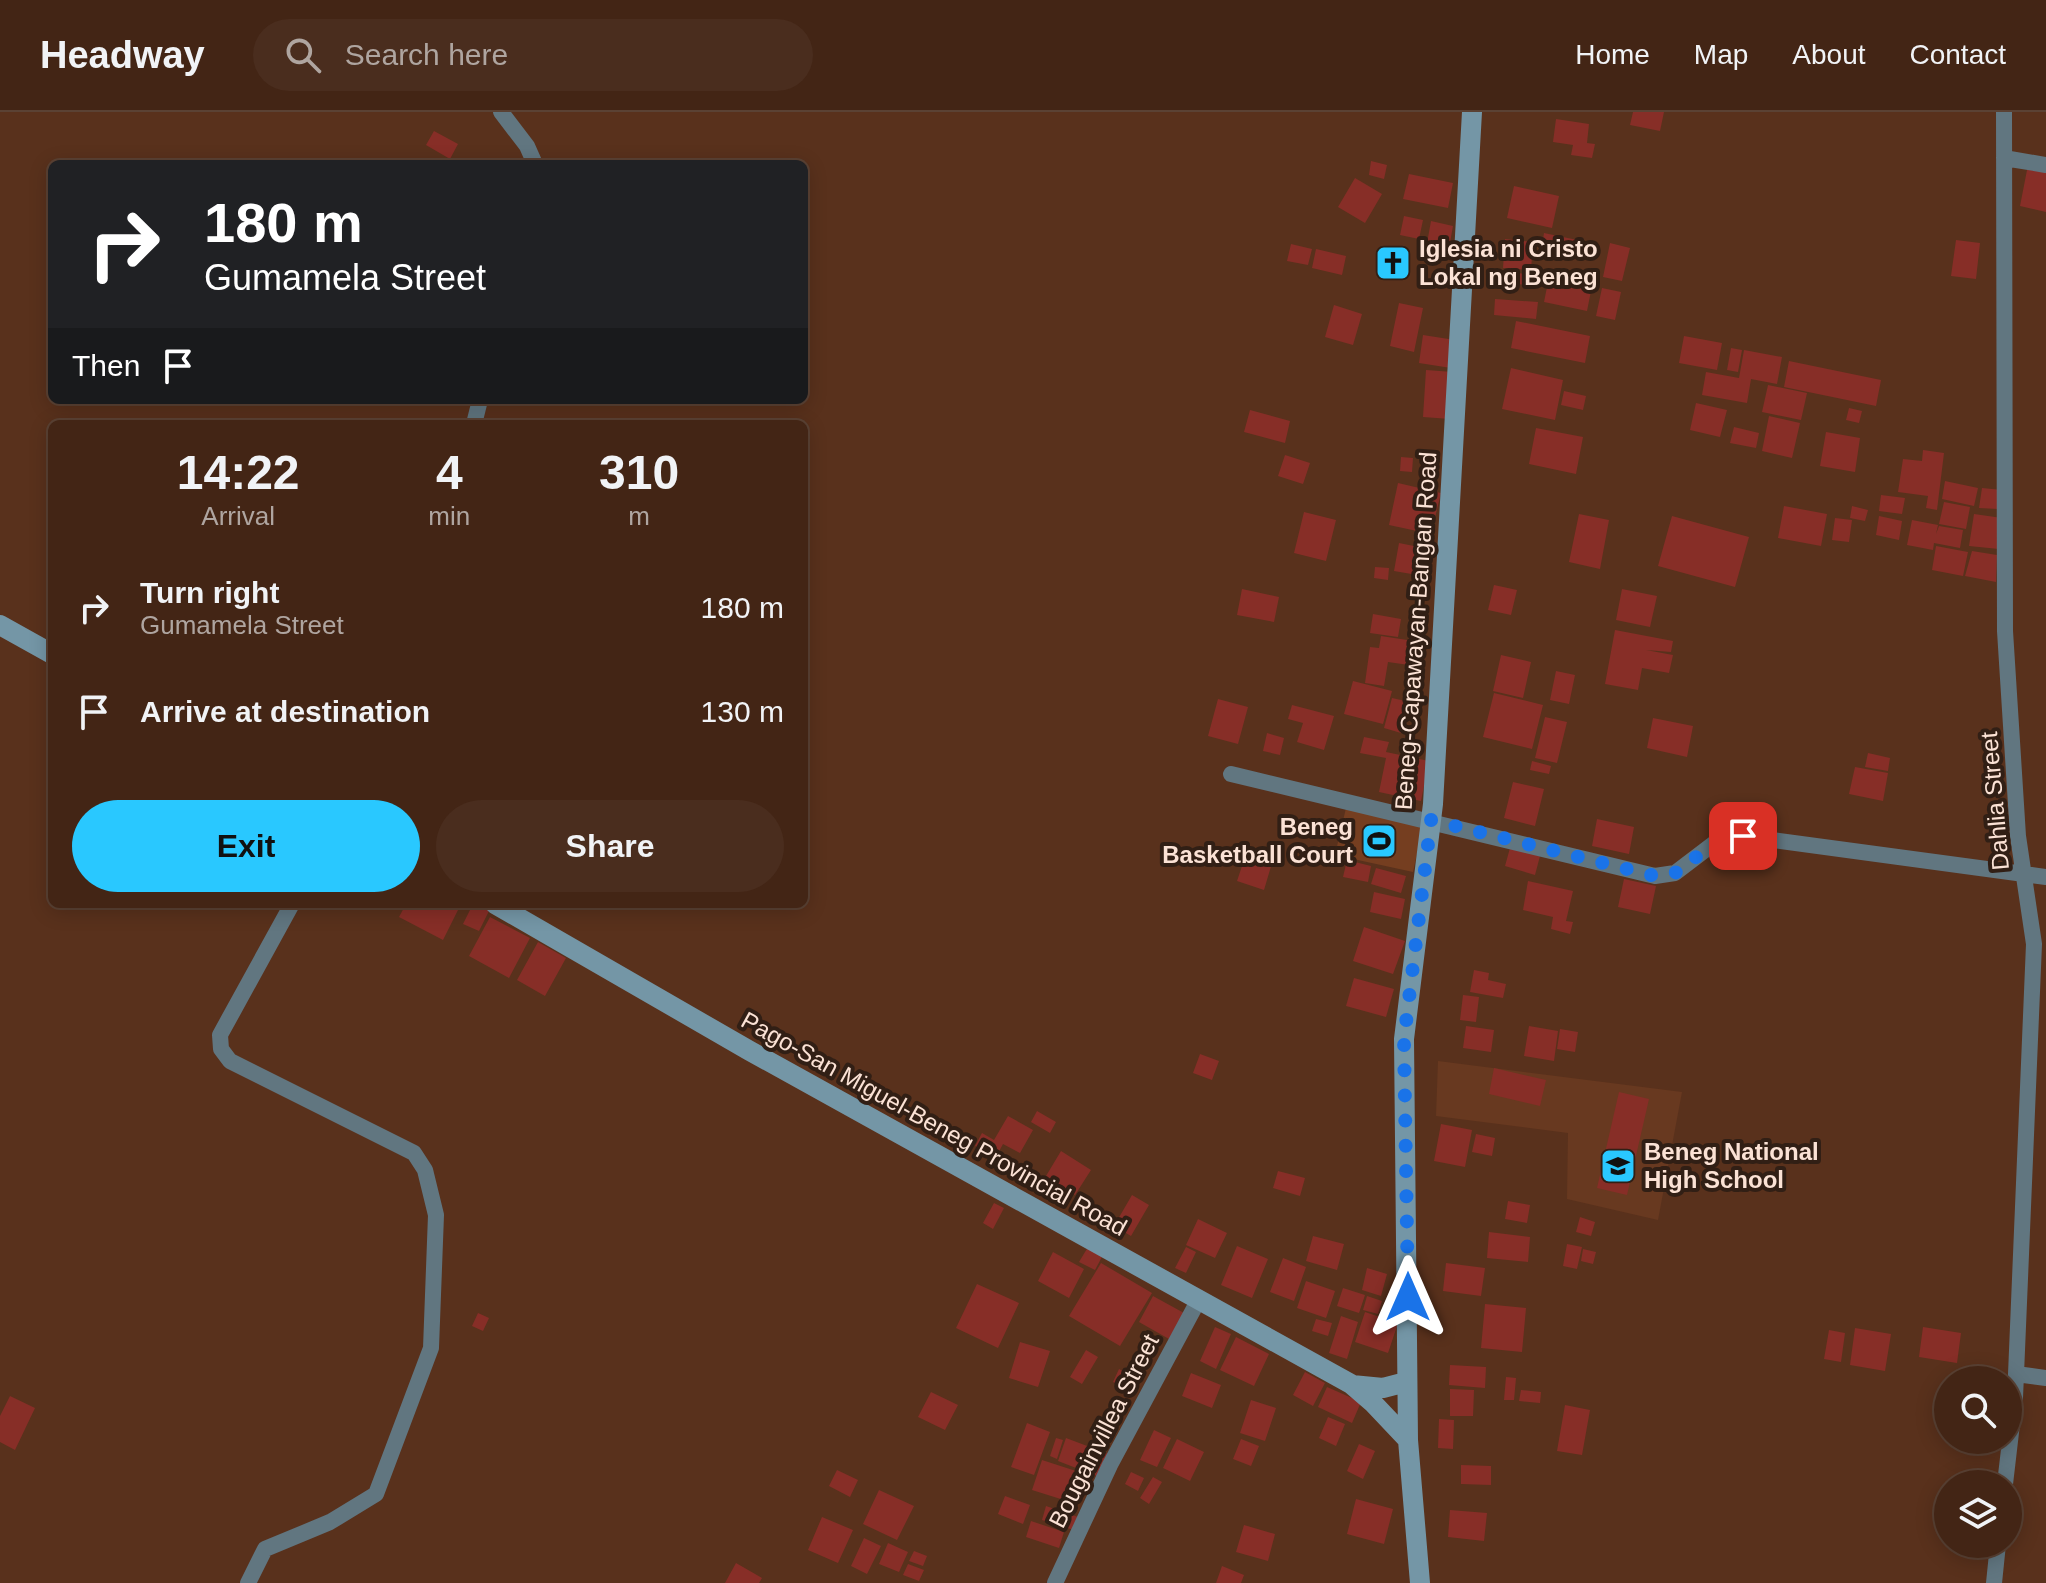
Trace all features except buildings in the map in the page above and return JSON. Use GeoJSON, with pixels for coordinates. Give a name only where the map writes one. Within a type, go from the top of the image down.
{"type":"FeatureCollection","features":[{"type":"Feature","properties":{"kind":"street"},"geometry":{"type":"LineString","coordinates":[[501,112],[527,146],[533,160]]}},
{"type":"Feature","properties":{"kind":"street","name":"Beneg-Capawayan-Bangan Road"},"geometry":{"type":"LineString","coordinates":[[1420,1583],[1406,1382],[1408,1213],[1404,1039],[1431,820],[1472,112]]}},
{"type":"Feature","properties":{"kind":"street","name":"Dahlia Street"},"geometry":{"type":"LineString","coordinates":[[2004,112],[2005,631],[2018,836],[2033,918],[2034,971],[2016,1366]]}},
{"type":"Feature","properties":{"kind":"street"},"geometry":{"type":"LineString","coordinates":[[2004,158],[2046,165]]}},
{"type":"Feature","properties":{"kind":"street"},"geometry":{"type":"LineString","coordinates":[[0,625],[48,652]]}},
{"type":"Feature","properties":{"kind":"street"},"geometry":{"type":"LineString","coordinates":[[1231,774],[1655,876],[1675,873],[1721,838],[1743,836],[2046,877]]}},
{"type":"Feature","properties":{"kind":"street"},"geometry":{"type":"LineString","coordinates":[[248,1583],[265,1549],[330,1522],[376,1494],[431,1348],[436,1215],[425,1170],[414,1153],[230,1061],[221,1049],[220,1035],[290,908]]}},
{"type":"Feature","properties":{"kind":"street","name":"Pago-San Miguel-Beneg Provincial Road"},"geometry":{"type":"LineString","coordinates":[[502,908],[750,1051],[1351,1384]]}},
{"type":"Feature","properties":{"kind":"street","name":"Bougainvillea Street"},"geometry":{"type":"LineString","coordinates":[[1055,1583],[1110,1465],[1198,1301]]}},
{"type":"Feature","properties":{"kind":"street"},"geometry":{"type":"LineString","coordinates":[[2022,1375],[2046,1378]]}},
{"type":"Feature","properties":{"kind":"street"},"geometry":{"type":"LineString","coordinates":[[1351,1384],[1383,1388],[1406,1382]]}},
{"type":"Feature","properties":{"kind":"street"},"geometry":{"type":"LineString","coordinates":[[1351,1384],[1408,1440]]}},
{"type":"Feature","properties":{"kind":"street"},"geometry":{"type":"LineString","coordinates":[[1994,1583],[1997,1558]]}},
{"type":"Feature","properties":{"kind":"shaded area","name":"Beneg Basketball Court"},"geometry":{"type":"Polygon","coordinates":[[[1346,808],[1423,826],[1413,872],[1335,855],[1346,808]]]}},
{"type":"Feature","properties":{"kind":"shaded area","name":"Beneg National High School"},"geometry":{"type":"Polygon","coordinates":[[[1438,1061],[1682,1092],[1658,1220],[1567,1199],[1568,1133],[1436,1116],[1438,1061]]]}},
{"type":"Feature","properties":{"kind":"place","name":"Iglesia ni Cristo Lokal ng Beneg"},"geometry":{"type":"Point","coordinates":[1393,263]}},
{"type":"Feature","properties":{"kind":"place","name":"Beneg Basketball Court"},"geometry":{"type":"Point","coordinates":[1379,841]}},
{"type":"Feature","properties":{"kind":"place","name":"Beneg National High School"},"geometry":{"type":"Point","coordinates":[1618,1166]}},
{"type":"Feature","properties":{"kind":"route"},"geometry":{"type":"LineString","coordinates":[[1408,1297],[1404,1039],[1431,820],[1655,876],[1675,873],[1721,838],[1743,836]]}}]}
